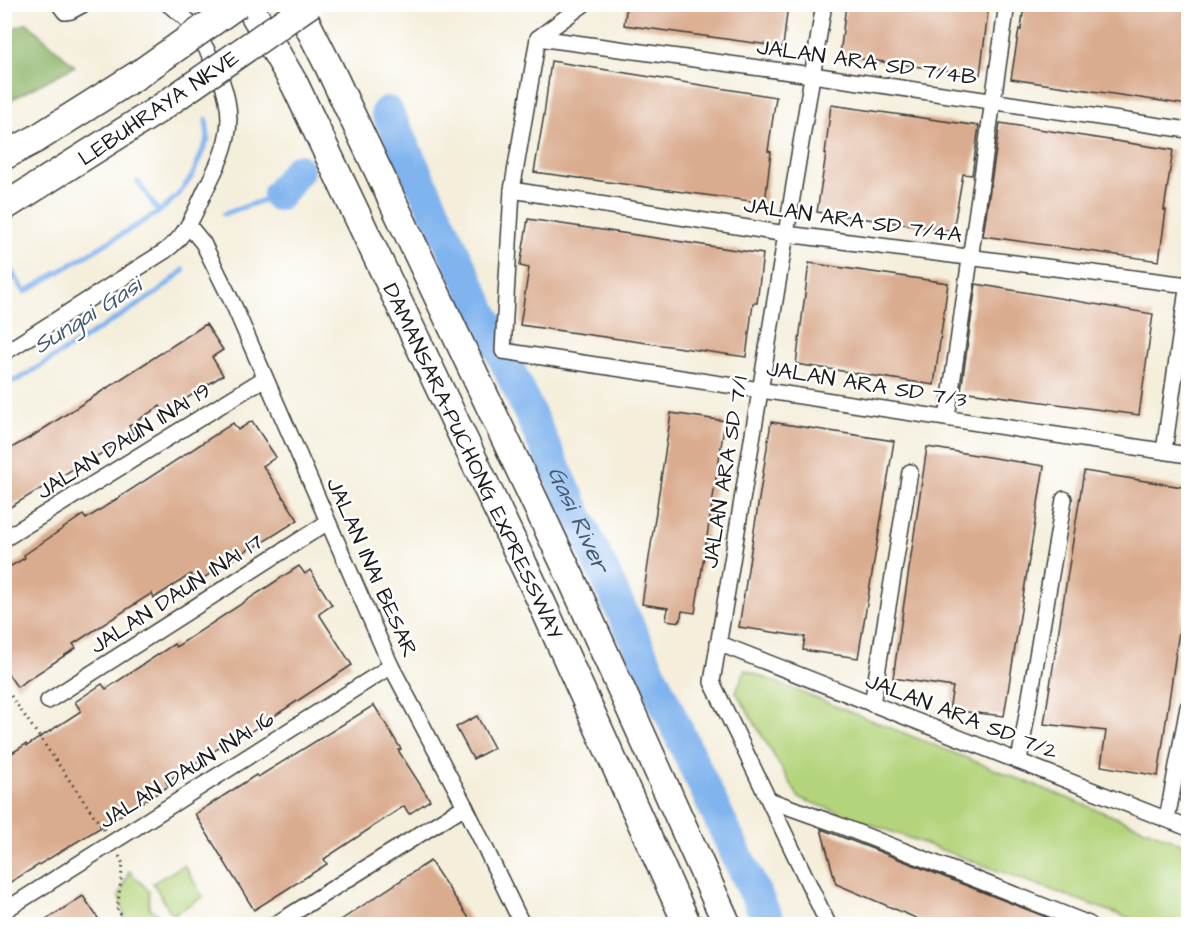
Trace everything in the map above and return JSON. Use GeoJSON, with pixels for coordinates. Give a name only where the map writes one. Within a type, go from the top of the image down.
{"type":"FeatureCollection","features":[{"type":"Feature","properties":{"kind":"highway","name":"LEBUHRAYA NKVE"},"geometry":{"type":"LineString","coordinates":[[4,156],[36,139],[139,74],[238,4]]}},
{"type":"Feature","properties":{"kind":"highway","name":"DAMANSARA–PUCHONG EXPRESSWAY"},"geometry":{"type":"LineString","coordinates":[[248,4],[295,85],[540,599],[687,924]]}},
{"type":"Feature","properties":{"kind":"highway","name":"DAMANSARA–PUCHONG EXPRESSWAY"},"geometry":{"type":"LineString","coordinates":[[297,4],[333,75],[572,580],[727,924]]}},
{"type":"Feature","properties":{"kind":"highway","name":"LEBUHRAYA NKVE"},"geometry":{"type":"LineString","coordinates":[[4,207],[156,111],[310,4]]}},
{"type":"Feature","properties":{"kind":"street"},"geometry":{"type":"LineString","coordinates":[[59,4],[65,12],[71,12],[84,4]]}},
{"type":"Feature","properties":{"kind":"street"},"geometry":{"type":"LineString","coordinates":[[4,353],[165,251],[178,241],[189,226],[220,158],[228,134],[229,117],[226,96],[214,62],[190,23],[168,4]]}},
{"type":"Feature","properties":{"kind":"street"},"geometry":{"type":"LineString","coordinates":[[512,190],[538,38],[584,4]]}},
{"type":"Feature","properties":{"kind":"street","name":"JALAN ARA SD 7/1"},"geometry":{"type":"LineString","coordinates":[[824,4],[712,682],[828,924]]}},
{"type":"Feature","properties":{"kind":"street"},"geometry":{"type":"LineString","coordinates":[[947,418],[1006,4]]}},
{"type":"Feature","properties":{"kind":"street","name":"JALAN ARA SD 7/4B"},"geometry":{"type":"LineString","coordinates":[[538,38],[1188,130]]}},
{"type":"Feature","properties":{"kind":"street","name":"JALAN ARA SD 7/4A"},"geometry":{"type":"LineString","coordinates":[[512,190],[786,234],[1188,284]]}},
{"type":"Feature","properties":{"kind":"street","name":"JALAN ARA SD 7/3"},"geometry":{"type":"LineString","coordinates":[[512,190],[503,351],[1188,454]]}},
{"type":"Feature","properties":{"kind":"street","name":"JALAN INAI BESAR"},"geometry":{"type":"LineString","coordinates":[[189,226],[203,243],[234,306],[391,666],[465,806],[522,924]]}},
{"type":"Feature","properties":{"kind":"street"},"geometry":{"type":"LineString","coordinates":[[1164,451],[1188,284]]}},
{"type":"Feature","properties":{"kind":"street","name":"JALAN DAUN INAI 19"},"geometry":{"type":"LineString","coordinates":[[4,539],[265,378]]}},
{"type":"Feature","properties":{"kind":"street"},"geometry":{"type":"LineString","coordinates":[[872,704],[910,472]]}},
{"type":"Feature","properties":{"kind":"street"},"geometry":{"type":"LineString","coordinates":[[1019,761],[1064,499]]}},
{"type":"Feature","properties":{"kind":"street","name":"JALAN DAUN INAI 17"},"geometry":{"type":"LineString","coordinates":[[48,701],[328,522]]}},
{"type":"Feature","properties":{"kind":"street","name":"JALAN ARA SD 7/2"},"geometry":{"type":"LineString","coordinates":[[718,643],[1188,828]]}},
{"type":"Feature","properties":{"kind":"street","name":"JALAN DAUN INAI 16"},"geometry":{"type":"LineString","coordinates":[[4,911],[391,666]]}},
{"type":"Feature","properties":{"kind":"street"},"geometry":{"type":"LineString","coordinates":[[1167,819],[1188,707]]}},
{"type":"Feature","properties":{"kind":"street"},"geometry":{"type":"LineString","coordinates":[[769,800],[836,824],[1089,924]]}},
{"type":"Feature","properties":{"kind":"street"},"geometry":{"type":"LineString","coordinates":[[276,924],[465,806]]}},
{"type":"Feature","properties":{"kind":"path"},"geometry":{"type":"LineString","coordinates":[[4,686],[112,842],[123,864],[117,911],[132,924]]}},
{"type":"Feature","properties":{"kind":"green space"},"geometry":{"type":"Polygon","coordinates":[[[27,23],[75,66],[5,103],[5,31],[27,23]]]}},
{"type":"Feature","properties":{"kind":"green space"},"geometry":{"type":"Polygon","coordinates":[[[745,670],[1188,846],[1188,924],[1145,924],[799,798],[736,692],[745,670]]]}},
{"type":"Feature","properties":{"kind":"green space"},"geometry":{"type":"Polygon","coordinates":[[[184,865],[203,897],[172,915],[153,883],[184,865]]]}},
{"type":"Feature","properties":{"kind":"green space"},"geometry":{"type":"Polygon","coordinates":[[[129,871],[149,891],[149,908],[165,919],[166,924],[126,924],[119,896],[129,871]]]}},
{"type":"Feature","properties":{"kind":"building"},"geometry":{"type":"Polygon","coordinates":[[[627,4],[788,4],[783,47],[624,25],[627,4]]]}},
{"type":"Feature","properties":{"kind":"building"},"geometry":{"type":"Polygon","coordinates":[[[846,4],[989,4],[980,75],[840,56],[846,4]]]}},
{"type":"Feature","properties":{"kind":"building"},"geometry":{"type":"Polygon","coordinates":[[[1024,4],[1188,4],[1188,105],[1011,79],[1024,4]]]}},
{"type":"Feature","properties":{"kind":"building"},"geometry":{"type":"Polygon","coordinates":[[[551,61],[776,97],[768,151],[771,152],[765,203],[534,172],[551,61]]]}},
{"type":"Feature","properties":{"kind":"building"},"geometry":{"type":"Polygon","coordinates":[[[831,105],[979,126],[972,175],[963,174],[953,231],[817,212],[831,105]]]}},
{"type":"Feature","properties":{"kind":"building"},"geometry":{"type":"Polygon","coordinates":[[[1000,123],[1173,150],[1159,261],[983,236],[1000,123]]]}},
{"type":"Feature","properties":{"kind":"building"},"geometry":{"type":"Polygon","coordinates":[[[528,219],[763,254],[757,303],[753,303],[746,357],[520,325],[529,268],[520,266],[528,219]]]}},
{"type":"Feature","properties":{"kind":"building"},"geometry":{"type":"Polygon","coordinates":[[[809,263],[948,283],[934,385],[796,364],[809,263]]]}},
{"type":"Feature","properties":{"kind":"building"},"geometry":{"type":"Polygon","coordinates":[[[976,284],[1153,314],[1139,415],[961,391],[976,284]]]}},
{"type":"Feature","properties":{"kind":"building"},"geometry":{"type":"Polygon","coordinates":[[[206,324],[223,350],[212,357],[223,375],[164,413],[160,406],[129,426],[133,433],[79,468],[78,466],[4,511],[4,452],[206,324]]]}},
{"type":"Feature","properties":{"kind":"building"},"geometry":{"type":"Polygon","coordinates":[[[671,413],[725,421],[695,613],[682,611],[680,622],[666,620],[668,608],[642,604],[671,413]]]}},
{"type":"Feature","properties":{"kind":"building"},"geometry":{"type":"Polygon","coordinates":[[[252,421],[276,457],[263,466],[298,520],[196,583],[191,574],[154,598],[152,593],[73,644],[76,648],[17,687],[4,668],[4,570],[25,558],[24,555],[83,515],[86,519],[233,423],[238,430],[252,421]]]}},
{"type":"Feature","properties":{"kind":"building"},"geometry":{"type":"Polygon","coordinates":[[[771,422],[894,441],[858,658],[803,650],[805,637],[739,627],[771,422]]]}},
{"type":"Feature","properties":{"kind":"building"},"geometry":{"type":"Polygon","coordinates":[[[927,447],[1044,466],[1004,716],[949,710],[953,687],[893,678],[927,447]]]}},
{"type":"Feature","properties":{"kind":"building"},"geometry":{"type":"Polygon","coordinates":[[[1084,471],[1188,488],[1188,569],[1158,776],[1101,766],[1106,731],[1044,724],[1084,471]]]}},
{"type":"Feature","properties":{"kind":"building"},"geometry":{"type":"Polygon","coordinates":[[[299,566],[305,574],[310,570],[332,605],[319,614],[352,665],[247,734],[245,731],[166,782],[169,786],[4,886],[4,758],[81,711],[75,702],[102,684],[106,689],[174,644],[176,647],[299,566]]]}},
{"type":"Feature","properties":{"kind":"building"},"geometry":{"type":"Polygon","coordinates":[[[374,705],[401,749],[398,750],[430,800],[409,814],[404,806],[324,859],[327,864],[254,910],[195,814],[374,705]]]}},
{"type":"Feature","properties":{"kind":"building"},"geometry":{"type":"Polygon","coordinates":[[[477,716],[494,748],[473,759],[456,727],[477,716]]]}},
{"type":"Feature","properties":{"kind":"building"},"geometry":{"type":"Polygon","coordinates":[[[821,829],[1064,924],[930,924],[836,884],[821,829]]]}},
{"type":"Feature","properties":{"kind":"building"},"geometry":{"type":"Polygon","coordinates":[[[430,861],[473,924],[335,924],[350,914],[430,861]]]}},
{"type":"Feature","properties":{"kind":"building"},"geometry":{"type":"Polygon","coordinates":[[[83,896],[102,924],[39,924],[83,896]]]}},
{"type":"Feature","properties":{"kind":"waterway","name":"Gasi River"},"geometry":{"type":"LineString","coordinates":[[387,112],[770,924]]}},
{"type":"Feature","properties":{"kind":"waterway"},"geometry":{"type":"LineString","coordinates":[[6,263],[25,292],[159,212],[178,195],[192,176],[208,138],[206,119]]}},
{"type":"Feature","properties":{"kind":"waterway","name":"Gasi River"},"geometry":{"type":"LineString","coordinates":[[278,195],[298,170]]}},
{"type":"Feature","properties":{"kind":"waterway"},"geometry":{"type":"LineString","coordinates":[[138,182],[159,212]]}},
{"type":"Feature","properties":{"kind":"waterway","name":"Sungai Gasi"},"geometry":{"type":"LineString","coordinates":[[224,214],[278,195]]}},
{"type":"Feature","properties":{"kind":"waterway","name":"Sungai Gasi"},"geometry":{"type":"LineString","coordinates":[[4,384],[19,379],[157,293],[184,270]]}},
{"type":"Feature","properties":{"kind":"waterway"},"geometry":{"type":"LineString","coordinates":[[4,281],[14,276]]}}]}
